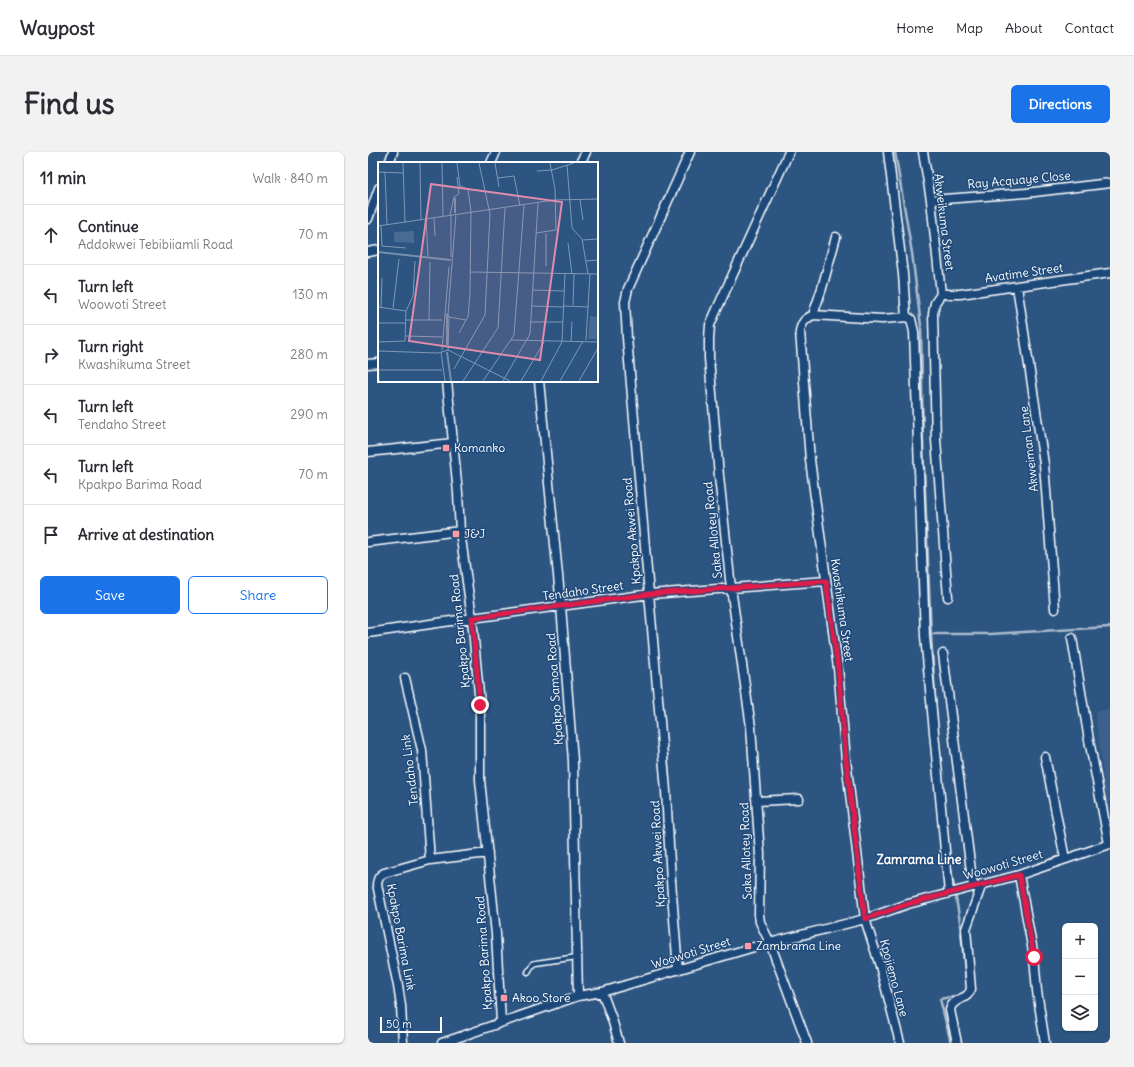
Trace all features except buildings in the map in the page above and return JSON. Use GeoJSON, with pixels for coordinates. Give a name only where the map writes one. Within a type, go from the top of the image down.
{"type":"FeatureCollection","features":[{"type":"Feature","properties":{"kind":"street"},"geometry":{"type":"LineString","coordinates":[[389,162],[393,152]]}},
{"type":"Feature","properties":{"kind":"street"},"geometry":{"type":"LineString","coordinates":[[491,162],[496,152]]}},
{"type":"Feature","properties":{"kind":"street"},"geometry":{"type":"LineString","coordinates":[[581,162],[586,152]]}},
{"type":"Feature","properties":{"kind":"street","name":"Kpakpo Akwei Road"},"geometry":{"type":"LineString","coordinates":[[678,970],[670,881],[666,791],[625,302],[628,289],[690,152]]}},
{"type":"Feature","properties":{"kind":"street","name":"Saka Allotey Road"},"geometry":{"type":"LineString","coordinates":[[789,152],[710,325],[710,366],[719,476],[731,588],[751,727],[760,854],[759,915],[762,928],[770,943],[807,1043]]}},
{"type":"Feature","properties":{"kind":"street"},"geometry":{"type":"LineString","coordinates":[[888,152],[903,274],[906,317]]}},
{"type":"Feature","properties":{"kind":"street","name":"Akweikuma Street"},"geometry":{"type":"LineString","coordinates":[[923,152],[931,200],[941,294]]}},
{"type":"Feature","properties":{"kind":"street","name":"Ray Acquaye Close"},"geometry":{"type":"LineString","coordinates":[[931,200],[1026,193],[1110,183]]}},
{"type":"Feature","properties":{"kind":"street"},"geometry":{"type":"LineString","coordinates":[[368,219],[378,191]]}},
{"type":"Feature","properties":{"kind":"street"},"geometry":{"type":"LineString","coordinates":[[836,237],[816,315],[882,319],[906,317],[911,320],[914,332],[925,636],[951,892]]}},
{"type":"Feature","properties":{"kind":"street"},"geometry":{"type":"LineString","coordinates":[[368,252],[378,250]]}},
{"type":"Feature","properties":{"kind":"street","name":"Avatime Street"},"geometry":{"type":"LineString","coordinates":[[941,294],[960,294],[1110,273]]}},
{"type":"Feature","properties":{"kind":"street","name":"Akweiman Lane"},"geometry":{"type":"LineString","coordinates":[[1017,286],[1044,464],[1055,610]]}},
{"type":"Feature","properties":{"kind":"street"},"geometry":{"type":"LineString","coordinates":[[941,294],[935,303],[933,314],[936,440],[948,597]]}},
{"type":"Feature","properties":{"kind":"street","name":"Kwashikuma Street"},"geometry":{"type":"LineString","coordinates":[[816,315],[806,319],[802,324],[800,331],[810,460],[838,668],[846,760],[865,919]]}},
{"type":"Feature","properties":{"kind":"street"},"geometry":{"type":"LineString","coordinates":[[368,364],[378,363]]}},
{"type":"Feature","properties":{"kind":"street","name":"Kpakpo Barima Road"},"geometry":{"type":"LineString","coordinates":[[447,382],[460,531],[472,618],[480,705],[480,780],[496,934],[501,1022]]}},
{"type":"Feature","properties":{"kind":"street","name":"Kpakpo Samoa Road"},"geometry":{"type":"LineString","coordinates":[[539,382],[561,606],[573,761],[578,996]]}},
{"type":"Feature","properties":{"kind":"street"},"geometry":{"type":"LineString","coordinates":[[368,452],[453,443]]}},
{"type":"Feature","properties":{"kind":"street"},"geometry":{"type":"LineString","coordinates":[[368,542],[460,531]]}},
{"type":"Feature","properties":{"kind":"street","name":"Tendaho Street"},"geometry":{"type":"LineString","coordinates":[[368,634],[472,618],[650,594],[826,581]]}},
{"type":"Feature","properties":{"kind":"street"},"geometry":{"type":"LineString","coordinates":[[1072,638],[1089,740],[1110,844]]}},
{"type":"Feature","properties":{"kind":"street"},"geometry":{"type":"LineString","coordinates":[[943,654],[968,887]]}},
{"type":"Feature","properties":{"kind":"street","name":"Tendaho Link"},"geometry":{"type":"LineString","coordinates":[[405,678],[422,750],[430,860]]}},
{"type":"Feature","properties":{"kind":"street"},"geometry":{"type":"LineString","coordinates":[[1045,757],[1065,859]]}},
{"type":"Feature","properties":{"kind":"street"},"geometry":{"type":"LineString","coordinates":[[756,801],[799,799]]}},
{"type":"Feature","properties":{"kind":"street","name":"Woowoti Street"},"geometry":{"type":"LineString","coordinates":[[442,1043],[578,996],[602,992],[770,943],[865,919],[908,904],[968,887],[1019,875],[1110,844]]}},
{"type":"Feature","properties":{"kind":"street","name":"Kpakpo Barima Link"},"geometry":{"type":"LineString","coordinates":[[402,1043],[401,1006],[377,884],[379,876],[384,873],[430,860],[488,853]]}},
{"type":"Feature","properties":{"kind":"street"},"geometry":{"type":"LineString","coordinates":[[1019,875],[1034,957],[1037,991],[1045,1043]]}},
{"type":"Feature","properties":{"kind":"street"},"geometry":{"type":"LineString","coordinates":[[957,1043],[950,1010],[953,1004],[970,994],[971,989],[966,929],[982,884]]}},
{"type":"Feature","properties":{"kind":"street","name":"Kpojiemo Lane"},"geometry":{"type":"LineString","coordinates":[[865,919],[880,966],[900,1043]]}},
{"type":"Feature","properties":{"kind":"street"},"geometry":{"type":"LineString","coordinates":[[602,992],[619,1043]]}},
{"type":"Feature","properties":{"kind":"lane"},"geometry":{"type":"LineString","coordinates":[[528,972],[533,964],[536,963],[577,957]]}},
{"type":"Feature","properties":{"kind":"shaded area"},"geometry":{"type":"Polygon","coordinates":[[[1110,709],[1110,830],[1095,712],[1110,709]]]}},
{"type":"Feature","properties":{"kind":"waterway"},"geometry":{"type":"LineString","coordinates":[[895,152],[912,253],[921,326],[923,442],[931,634],[937,727]]}},
{"type":"Feature","properties":{"kind":"waterway"},"geometry":{"type":"LineString","coordinates":[[931,634],[991,634],[1110,627]]}},
{"type":"Feature","properties":{"kind":"waterway"},"geometry":{"type":"LineString","coordinates":[[941,768],[949,852]]}},
{"type":"Feature","properties":{"kind":"waterway"},"geometry":{"type":"LineString","coordinates":[[950,863],[960,922],[966,981]]}},
{"type":"Feature","properties":{"kind":"waterway"},"geometry":{"type":"LineString","coordinates":[[951,1043],[940,999],[961,995]]}},
{"type":"Feature","properties":{"kind":"place","name":"Komanko"},"geometry":{"type":"Point","coordinates":[446,448]}},
{"type":"Feature","properties":{"kind":"place","name":"J&J"},"geometry":{"type":"Point","coordinates":[456,534]}},
{"type":"Feature","properties":{"kind":"place","name":"Zambrama Line"},"geometry":{"type":"Point","coordinates":[748,946]}},
{"type":"Feature","properties":{"kind":"place","name":"Akoo Store"},"geometry":{"type":"Point","coordinates":[504,998]}},
{"type":"Feature","properties":{"kind":"district","name":"Zamrama Line"},"geometry":{"type":"Point","coordinates":[919,859]}},
{"type":"Feature","properties":{"kind":"route"},"geometry":{"type":"LineString","coordinates":[[480,705],[472,618],[650,594],[826,581],[838,668],[846,760],[865,919],[908,904],[972,886],[1019,875],[1034,957]]}}]}
